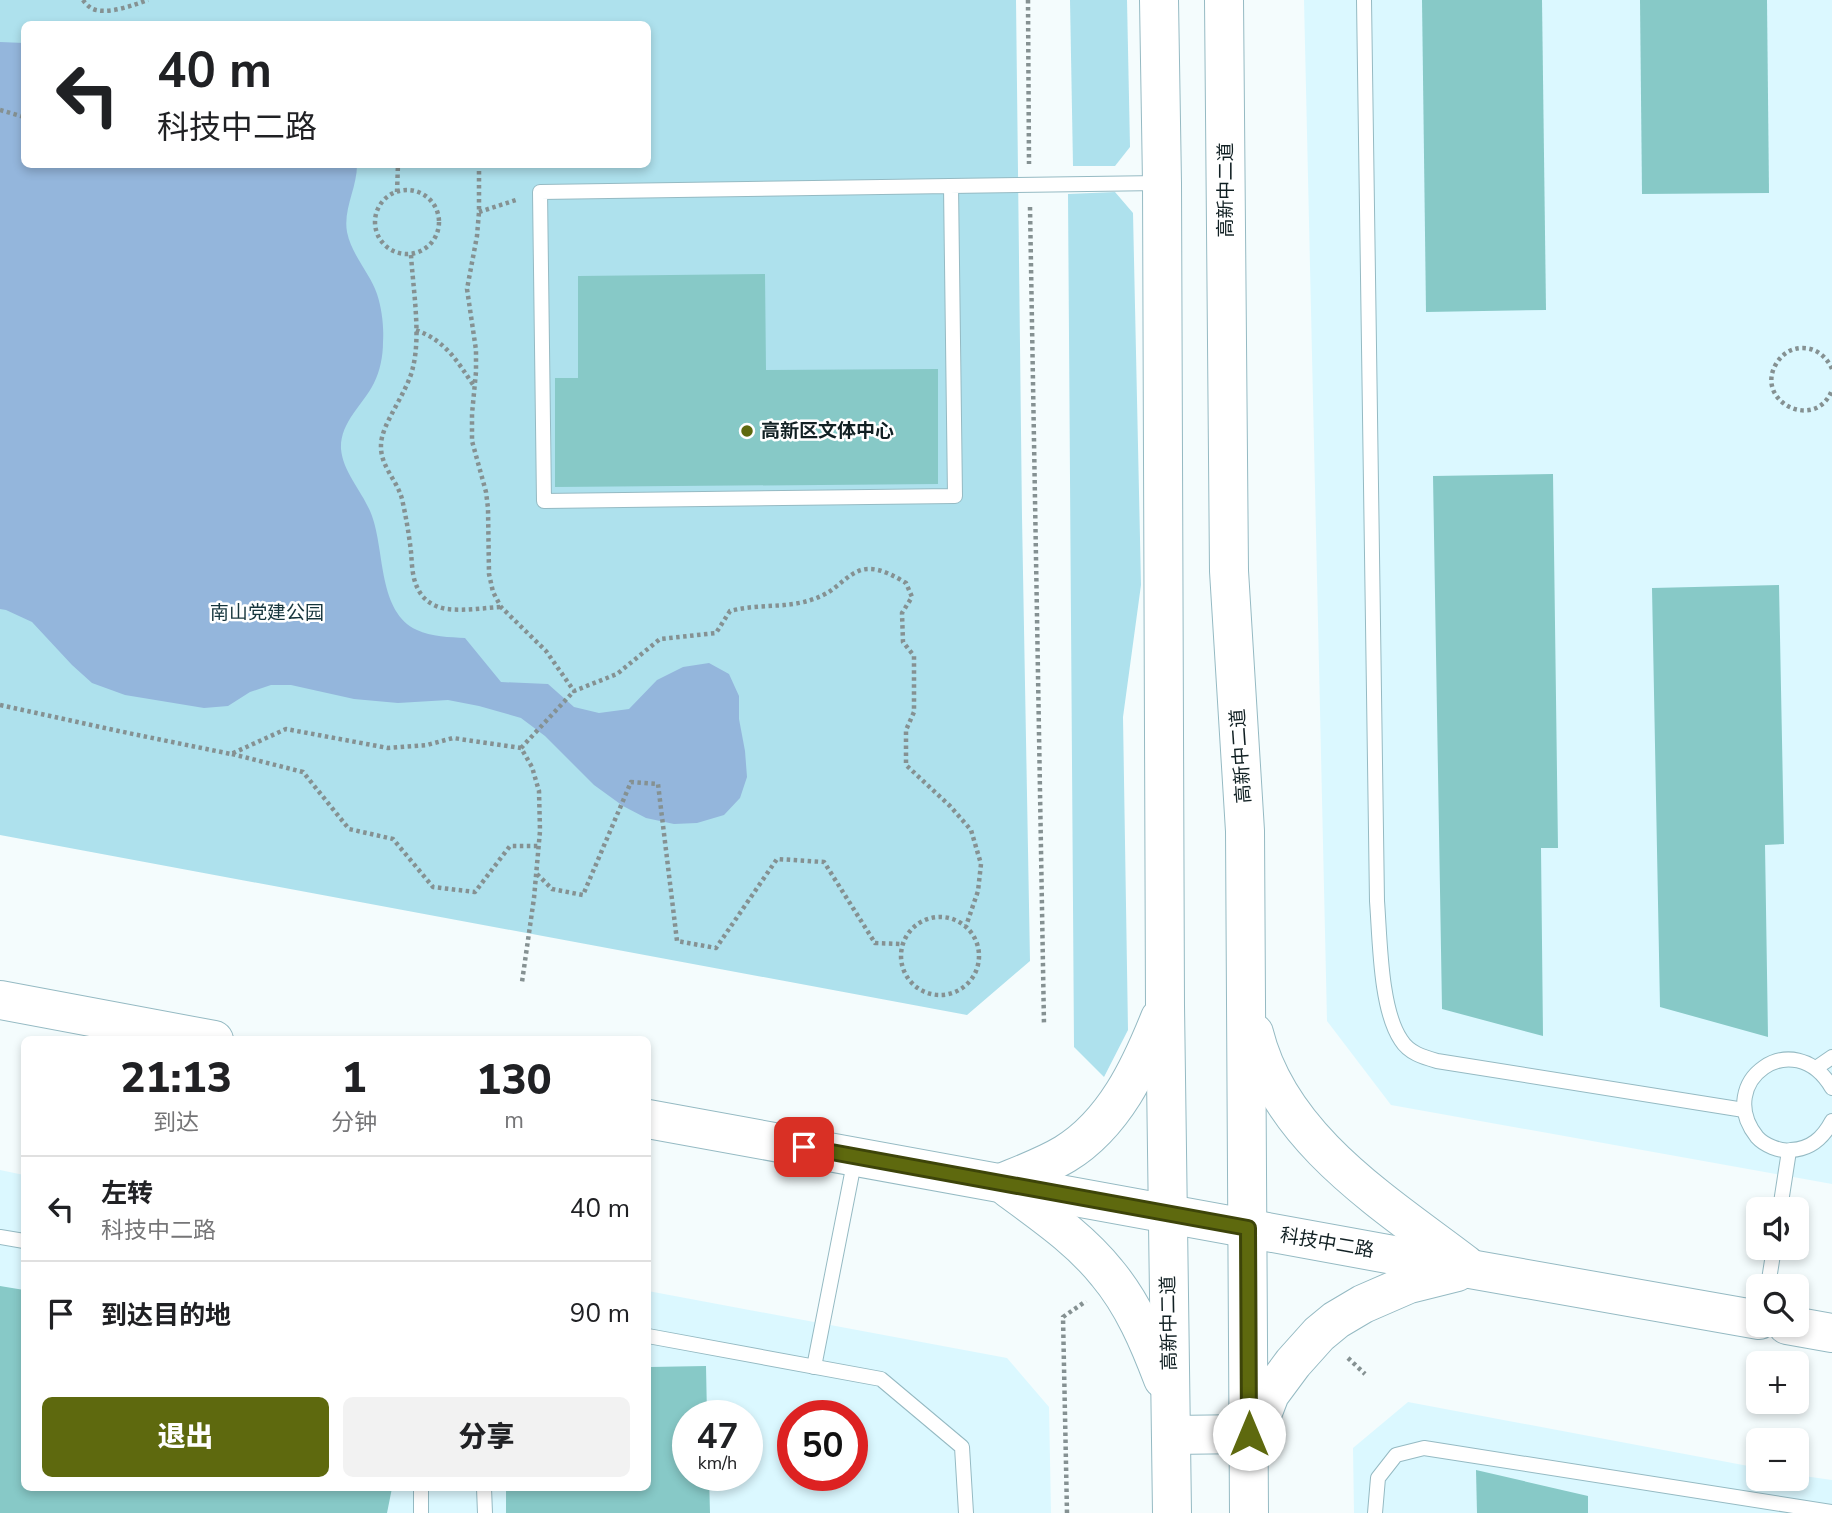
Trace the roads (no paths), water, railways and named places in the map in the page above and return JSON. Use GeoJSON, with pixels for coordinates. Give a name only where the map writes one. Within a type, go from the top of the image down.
{"type":"FeatureCollection","features":[{"type":"Feature","properties":{"kind":"main road","name":"高新中二道"},"geometry":{"type":"LineString","coordinates":[[1159,0],[1165,1005],[1172,1513]]}},
{"type":"Feature","properties":{"kind":"main road","name":"高新中二道"},"geometry":{"type":"LineString","coordinates":[[1224,0],[1229,571],[1245,831],[1249,1513]]}},
{"type":"Feature","properties":{"kind":"main road"},"geometry":{"type":"LineString","coordinates":[[0,1000],[193,1036]]}},
{"type":"Feature","properties":{"kind":"main road"},"geometry":{"type":"LineString","coordinates":[[1247,1002],[1258,1047],[1275,1086],[1316,1143],[1340,1167],[1470,1269]]}},
{"type":"Feature","properties":{"kind":"main road"},"geometry":{"type":"LineString","coordinates":[[1001,1183],[1067,1152],[1097,1127],[1123,1095],[1146,1054],[1165,1005]]}},
{"type":"Feature","properties":{"kind":"main road","name":"科技中二路"},"geometry":{"type":"LineString","coordinates":[[651,1120],[1746,1318]]}},
{"type":"Feature","properties":{"kind":"main road"},"geometry":{"type":"LineString","coordinates":[[1001,1183],[1060,1227],[1108,1274],[1129,1304],[1151,1346],[1171,1418],[1249,1441],[1270,1394],[1293,1363],[1319,1334],[1336,1320],[1363,1304],[1409,1284],[1470,1269]]}},
{"type":"Feature","properties":{"kind":"main road"},"geometry":{"type":"LineString","coordinates":[[1809,1329],[1832,1333]]}},
{"type":"Feature","properties":{"kind":"lane"},"geometry":{"type":"LineString","coordinates":[[1364,0],[1377,901],[1384,986],[1392,1019],[1401,1041],[1417,1055],[1437,1061],[1744,1110]]}},
{"type":"Feature","properties":{"kind":"lane"},"geometry":{"type":"LineString","coordinates":[[951,186],[955,496],[544,501],[540,192],[951,186],[1030,185],[1162,183]]}},
{"type":"Feature","properties":{"kind":"lane"},"geometry":{"type":"LineString","coordinates":[[1816,1068],[1832,1057]]}},
{"type":"Feature","properties":{"kind":"lane"},"geometry":{"type":"LineString","coordinates":[[1830,1129],[1807,1147],[1789,1151],[1778,1149],[1761,1141],[1749,1126],[1744,1110],[1748,1084],[1770,1063],[1788,1059],[1801,1060],[1826,1077],[1832,1088]]}},
{"type":"Feature","properties":{"kind":"lane"},"geometry":{"type":"LineString","coordinates":[[1782,1197],[1789,1151]]}},
{"type":"Feature","properties":{"kind":"lane"},"geometry":{"type":"LineString","coordinates":[[814,1367],[856,1157]]}},
{"type":"Feature","properties":{"kind":"lane"},"geometry":{"type":"LineString","coordinates":[[0,1237],[21,1240]]}},
{"type":"Feature","properties":{"kind":"lane"},"geometry":{"type":"LineString","coordinates":[[651,1337],[881,1379],[962,1447],[966,1513]]}},
{"type":"Feature","properties":{"kind":"lane"},"geometry":{"type":"LineString","coordinates":[[1375,1513],[1378,1478],[1396,1455],[1424,1448],[1832,1512]]}},
{"type":"Feature","properties":{"kind":"lane"},"geometry":{"type":"LineString","coordinates":[[421,1491],[421,1513]]}},
{"type":"Feature","properties":{"kind":"lane"},"geometry":{"type":"LineString","coordinates":[[484,1491],[485,1513]]}},
{"type":"Feature","properties":{"kind":"place","name":"高新区文体中心"},"geometry":{"type":"Point","coordinates":[747,431]}},
{"type":"Feature","properties":{"kind":"park label","name":"南山党建公园"},"geometry":{"type":"Point","coordinates":[267,613]}}]}
